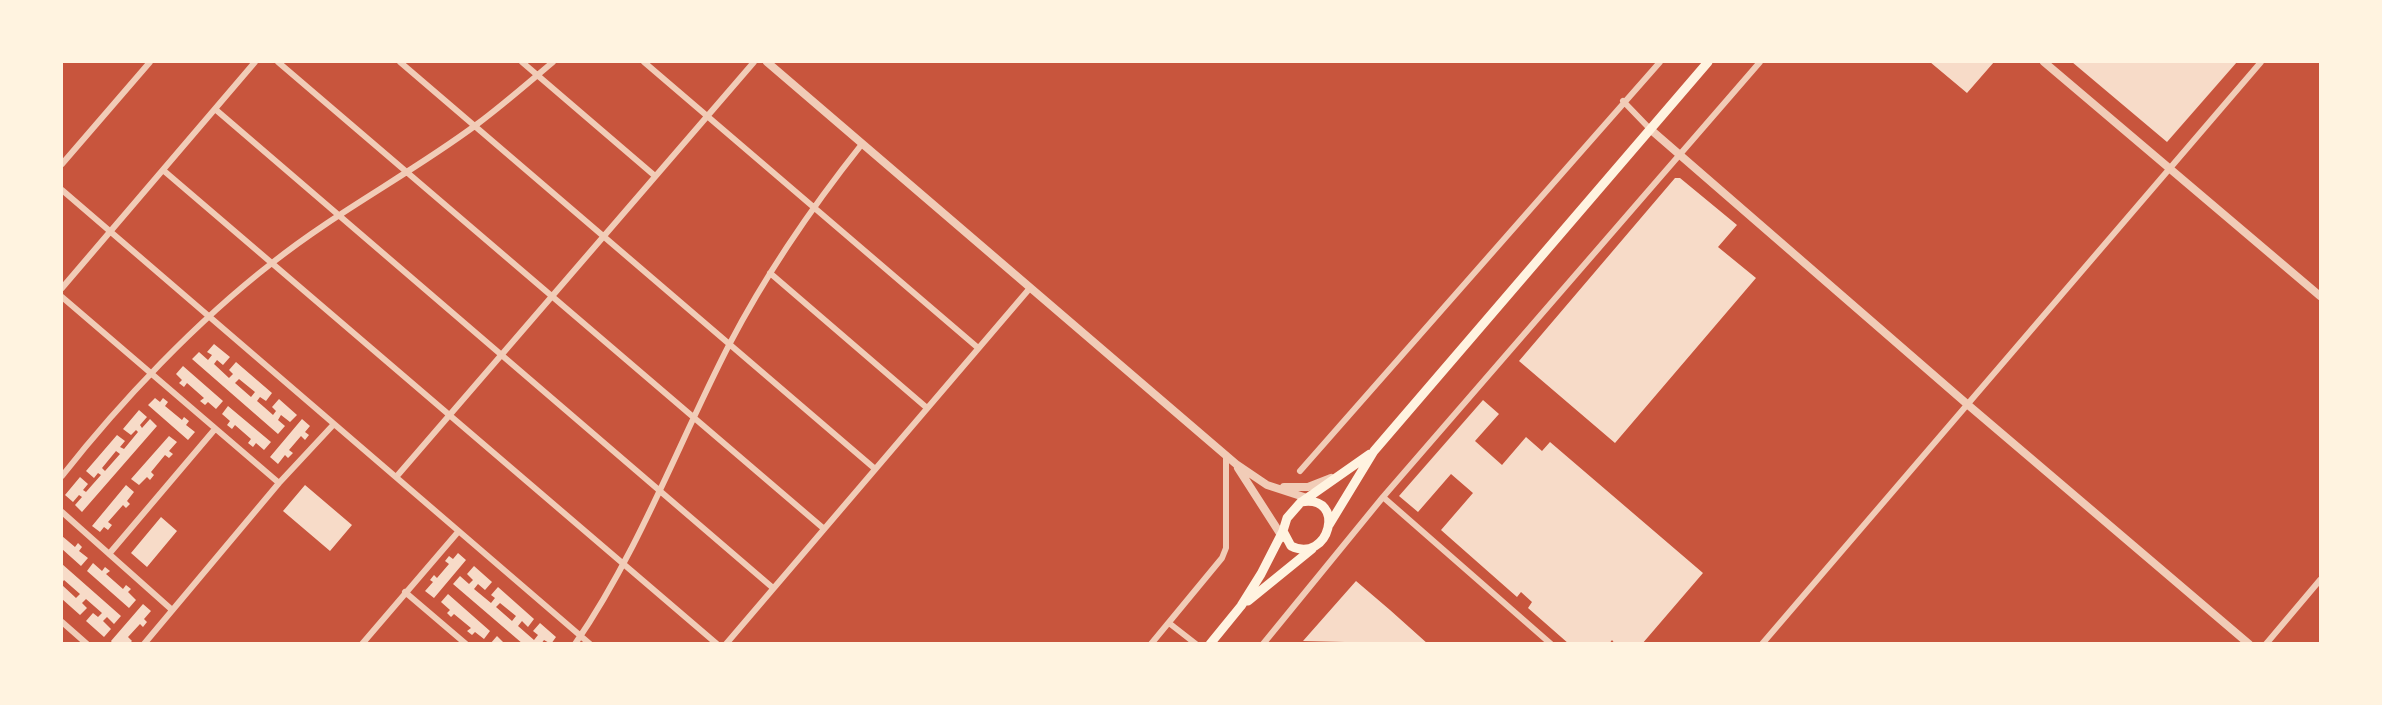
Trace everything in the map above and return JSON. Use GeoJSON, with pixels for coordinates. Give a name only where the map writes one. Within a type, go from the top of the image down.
{"type":"FeatureCollection","features":[{"type":"Feature","properties":{"kind":"main road"},"geometry":{"type":"LineString","coordinates":[[1241,606],[1316,546],[1326,535],[1329,525],[1374,451],[1708,62]]}},
{"type":"Feature","properties":{"kind":"main road"},"geometry":{"type":"LineString","coordinates":[[1210,644],[1241,606],[1261,574],[1284,536],[1287,518],[1307,500],[1374,451]]}},
{"type":"Feature","properties":{"kind":"main road"},"geometry":{"type":"LineString","coordinates":[[1307,500],[1324,507],[1329,525]]}},
{"type":"Feature","properties":{"kind":"main road"},"geometry":{"type":"LineString","coordinates":[[1284,536],[1300,549],[1316,546]]}},
{"type":"Feature","properties":{"kind":"street"},"geometry":{"type":"LineString","coordinates":[[62,164],[150,62]]}},
{"type":"Feature","properties":{"kind":"street"},"geometry":{"type":"LineString","coordinates":[[62,288],[255,62]]}},
{"type":"Feature","properties":{"kind":"street"},"geometry":{"type":"LineString","coordinates":[[278,62],[823,528]]}},
{"type":"Feature","properties":{"kind":"street"},"geometry":{"type":"LineString","coordinates":[[400,62],[605,234],[874,468]]}},
{"type":"Feature","properties":{"kind":"street"},"geometry":{"type":"LineString","coordinates":[[522,62],[655,176]]}},
{"type":"Feature","properties":{"kind":"street"},"geometry":{"type":"LineString","coordinates":[[62,476],[102,425],[211,316],[272,263],[337,216],[475,126],[553,62]]}},
{"type":"Feature","properties":{"kind":"street"},"geometry":{"type":"LineString","coordinates":[[644,62],[977,347]]}},
{"type":"Feature","properties":{"kind":"street"},"geometry":{"type":"LineString","coordinates":[[397,476],[754,62]]}},
{"type":"Feature","properties":{"kind":"street"},"geometry":{"type":"LineString","coordinates":[[767,62],[1236,464],[1267,484],[1307,500]]}},
{"type":"Feature","properties":{"kind":"street"},"geometry":{"type":"LineString","coordinates":[[1300,471],[1623,101],[1660,62]]}},
{"type":"Feature","properties":{"kind":"street"},"geometry":{"type":"LineString","coordinates":[[1263,644],[1383,497],[1760,62]]}},
{"type":"Feature","properties":{"kind":"street"},"geometry":{"type":"LineString","coordinates":[[2044,62],[2320,296]]}},
{"type":"Feature","properties":{"kind":"street"},"geometry":{"type":"LineString","coordinates":[[1762,644],[2261,62]]}},
{"type":"Feature","properties":{"kind":"street"},"geometry":{"type":"LineString","coordinates":[[1623,101],[1678,155],[2249,644]]}},
{"type":"Feature","properties":{"kind":"street"},"geometry":{"type":"LineString","coordinates":[[215,109],[773,588]]}},
{"type":"Feature","properties":{"kind":"street"},"geometry":{"type":"LineString","coordinates":[[574,644],[624,564],[730,343],[770,273],[812,207],[862,144]]}},
{"type":"Feature","properties":{"kind":"street"},"geometry":{"type":"LineString","coordinates":[[164,170],[717,644]]}},
{"type":"Feature","properties":{"kind":"street"},"geometry":{"type":"LineString","coordinates":[[62,190],[590,644]]}},
{"type":"Feature","properties":{"kind":"street"},"geometry":{"type":"LineString","coordinates":[[770,273],[927,408]]}},
{"type":"Feature","properties":{"kind":"street"},"geometry":{"type":"LineString","coordinates":[[726,644],[977,347],[1030,288]]}},
{"type":"Feature","properties":{"kind":"street"},"geometry":{"type":"LineString","coordinates":[[62,297],[279,483]]}},
{"type":"Feature","properties":{"kind":"street"},"geometry":{"type":"LineString","coordinates":[[144,644],[279,483],[334,424]]}},
{"type":"Feature","properties":{"kind":"street"},"geometry":{"type":"LineString","coordinates":[[109,554],[215,429]]}},
{"type":"Feature","properties":{"kind":"street"},"geometry":{"type":"LineString","coordinates":[[1151,644],[1222,558],[1226,548],[1226,455]]}},
{"type":"Feature","properties":{"kind":"street"},"geometry":{"type":"LineString","coordinates":[[1236,464],[1284,536]]}},
{"type":"Feature","properties":{"kind":"street"},"geometry":{"type":"LineString","coordinates":[[1267,484],[1308,487],[1348,470]]}},
{"type":"Feature","properties":{"kind":"street"},"geometry":{"type":"LineString","coordinates":[[1383,497],[1551,644]]}},
{"type":"Feature","properties":{"kind":"street"},"geometry":{"type":"LineString","coordinates":[[62,512],[171,609]]}},
{"type":"Feature","properties":{"kind":"street"},"geometry":{"type":"LineString","coordinates":[[362,644],[458,532]]}},
{"type":"Feature","properties":{"kind":"street"},"geometry":{"type":"LineString","coordinates":[[2266,644],[2320,580]]}},
{"type":"Feature","properties":{"kind":"street"},"geometry":{"type":"LineString","coordinates":[[405,592],[466,644]]}},
{"type":"Feature","properties":{"kind":"street"},"geometry":{"type":"LineString","coordinates":[[62,622],[87,644]]}},
{"type":"Feature","properties":{"kind":"street"},"geometry":{"type":"LineString","coordinates":[[1169,623],[1196,644]]}},
{"type":"Feature","properties":{"kind":"building"},"geometry":{"type":"Polygon","coordinates":[[[1930,62],[1994,62],[1967,93],[1930,62]]]}},
{"type":"Feature","properties":{"kind":"building"},"geometry":{"type":"Polygon","coordinates":[[[2072,62],[2237,62],[2167,142],[2072,62]]]}},
{"type":"Feature","properties":{"kind":"building"},"geometry":{"type":"Polygon","coordinates":[[[1675,178],[1680,178],[1737,225],[1718,247],[1756,278],[1615,443],[1519,361],[1675,178]]]}},
{"type":"Feature","properties":{"kind":"building"},"geometry":{"type":"Polygon","coordinates":[[[214,344],[230,357],[223,365],[217,360],[214,364],[229,378],[233,374],[229,370],[236,362],[272,393],[266,401],[260,397],[257,401],[273,415],[276,411],[272,407],[279,399],[297,415],[290,422],[281,415],[278,420],[285,426],[278,434],[192,359],[199,352],[208,360],[212,355],[207,352],[214,344]],[[239,379],[235,383],[251,397],[255,392],[239,379]]]}},
{"type":"Feature","properties":{"kind":"building"},"geometry":{"type":"Polygon","coordinates":[[[183,366],[223,401],[216,409],[208,402],[205,405],[200,401],[204,398],[187,383],[184,387],[179,383],[182,380],[176,374],[183,366]]]}},
{"type":"Feature","properties":{"kind":"building"},"geometry":{"type":"Polygon","coordinates":[[[155,398],[160,402],[163,398],[168,402],[165,406],[182,420],[184,417],[189,421],[186,425],[195,432],[188,440],[148,405],[155,398]]]}},
{"type":"Feature","properties":{"kind":"building"},"geometry":{"type":"Polygon","coordinates":[[[1483,400],[1499,414],[1475,441],[1502,465],[1526,437],[1542,451],[1550,442],[1703,573],[1642,644],[1615,644],[1612,640],[1609,644],[1569,644],[1528,608],[1532,602],[1521,592],[1517,597],[1441,530],[1473,493],[1451,474],[1418,512],[1399,496],[1483,400]]]}},
{"type":"Feature","properties":{"kind":"building"},"geometry":{"type":"Polygon","coordinates":[[[228,406],[271,442],[264,450],[256,443],[253,447],[248,443],[251,439],[235,425],[232,429],[227,425],[230,421],[222,414],[228,406]]]}},
{"type":"Feature","properties":{"kind":"building"},"geometry":{"type":"Polygon","coordinates":[[[139,410],[147,417],[140,425],[142,428],[150,419],[157,426],[82,512],[75,505],[82,497],[79,495],[73,502],[65,495],[80,477],[88,484],[83,490],[86,492],[101,475],[98,473],[94,478],[86,471],[117,435],[125,441],[120,447],[124,449],[138,432],[136,430],[131,435],[123,429],[139,410]],[[116,451],[102,468],[105,471],[120,454],[116,451]]]}},
{"type":"Feature","properties":{"kind":"building"},"geometry":{"type":"Polygon","coordinates":[[[302,419],[310,426],[305,432],[309,435],[305,440],[301,436],[289,450],[293,453],[288,458],[285,455],[278,464],[270,457],[302,419]]]}},
{"type":"Feature","properties":{"kind":"building"},"geometry":{"type":"Polygon","coordinates":[[[169,436],[177,442],[169,451],[173,454],[169,458],[165,455],[151,472],[154,475],[150,480],[147,477],[139,485],[131,479],[169,436]]]}},
{"type":"Feature","properties":{"kind":"building"},"geometry":{"type":"Polygon","coordinates":[[[126,485],[134,492],[127,501],[130,504],[126,508],[123,505],[108,522],[112,525],[108,530],[104,527],[100,532],[92,526],[126,485]]]}},
{"type":"Feature","properties":{"kind":"building"},"geometry":{"type":"Polygon","coordinates":[[[305,485],[352,525],[330,551],[283,511],[305,485]]]}},
{"type":"Feature","properties":{"kind":"building"},"geometry":{"type":"Polygon","coordinates":[[[161,517],[177,531],[147,567],[131,553],[161,517]]]}},
{"type":"Feature","properties":{"kind":"building"},"geometry":{"type":"Polygon","coordinates":[[[62,536],[75,547],[78,543],[82,547],[79,551],[88,558],[81,566],[62,549],[62,536]]]}},
{"type":"Feature","properties":{"kind":"building"},"geometry":{"type":"Polygon","coordinates":[[[458,553],[466,560],[434,598],[425,591],[433,582],[430,580],[434,575],[437,578],[449,564],[445,561],[449,556],[453,559],[458,553]]]}},
{"type":"Feature","properties":{"kind":"building"},"geometry":{"type":"Polygon","coordinates":[[[93,563],[102,571],[105,567],[110,571],[106,574],[123,589],[126,585],[131,589],[128,592],[136,600],[129,608],[87,571],[93,563]]]}},
{"type":"Feature","properties":{"kind":"building"},"geometry":{"type":"Polygon","coordinates":[[[62,564],[121,616],[114,624],[107,617],[103,621],[111,629],[104,637],[86,621],[93,613],[98,617],[102,613],[86,599],[82,603],[87,608],[80,615],[62,599],[62,585],[76,598],[80,594],[64,580],[62,583],[62,564]]]}},
{"type":"Feature","properties":{"kind":"building"},"geometry":{"type":"Polygon","coordinates":[[[474,566],[492,582],[485,590],[478,584],[474,589],[491,603],[495,598],[491,595],[498,587],[534,619],[528,627],[522,621],[518,626],[534,640],[538,635],[533,631],[540,623],[556,637],[551,644],[544,640],[541,644],[523,644],[453,584],[460,576],[469,584],[473,580],[467,574],[474,566]],[[500,603],[496,607],[512,621],[516,616],[500,603]]]}},
{"type":"Feature","properties":{"kind":"building"},"geometry":{"type":"Polygon","coordinates":[[[1356,581],[1390,610],[1428,644],[1303,641],[1356,581]]]}},
{"type":"Feature","properties":{"kind":"building"},"geometry":{"type":"Polygon","coordinates":[[[448,594],[490,631],[484,639],[475,632],[472,635],[467,631],[471,628],[454,614],[451,617],[447,613],[450,610],[441,602],[448,594]]]}},
{"type":"Feature","properties":{"kind":"building"},"geometry":{"type":"Polygon","coordinates":[[[143,604],[151,611],[144,619],[147,622],[143,627],[140,624],[128,637],[132,641],[129,644],[113,644],[111,641],[143,604]]]}},
{"type":"Feature","properties":{"kind":"building"},"geometry":{"type":"Polygon","coordinates":[[[497,636],[505,644],[490,644],[497,636]]]}}]}
